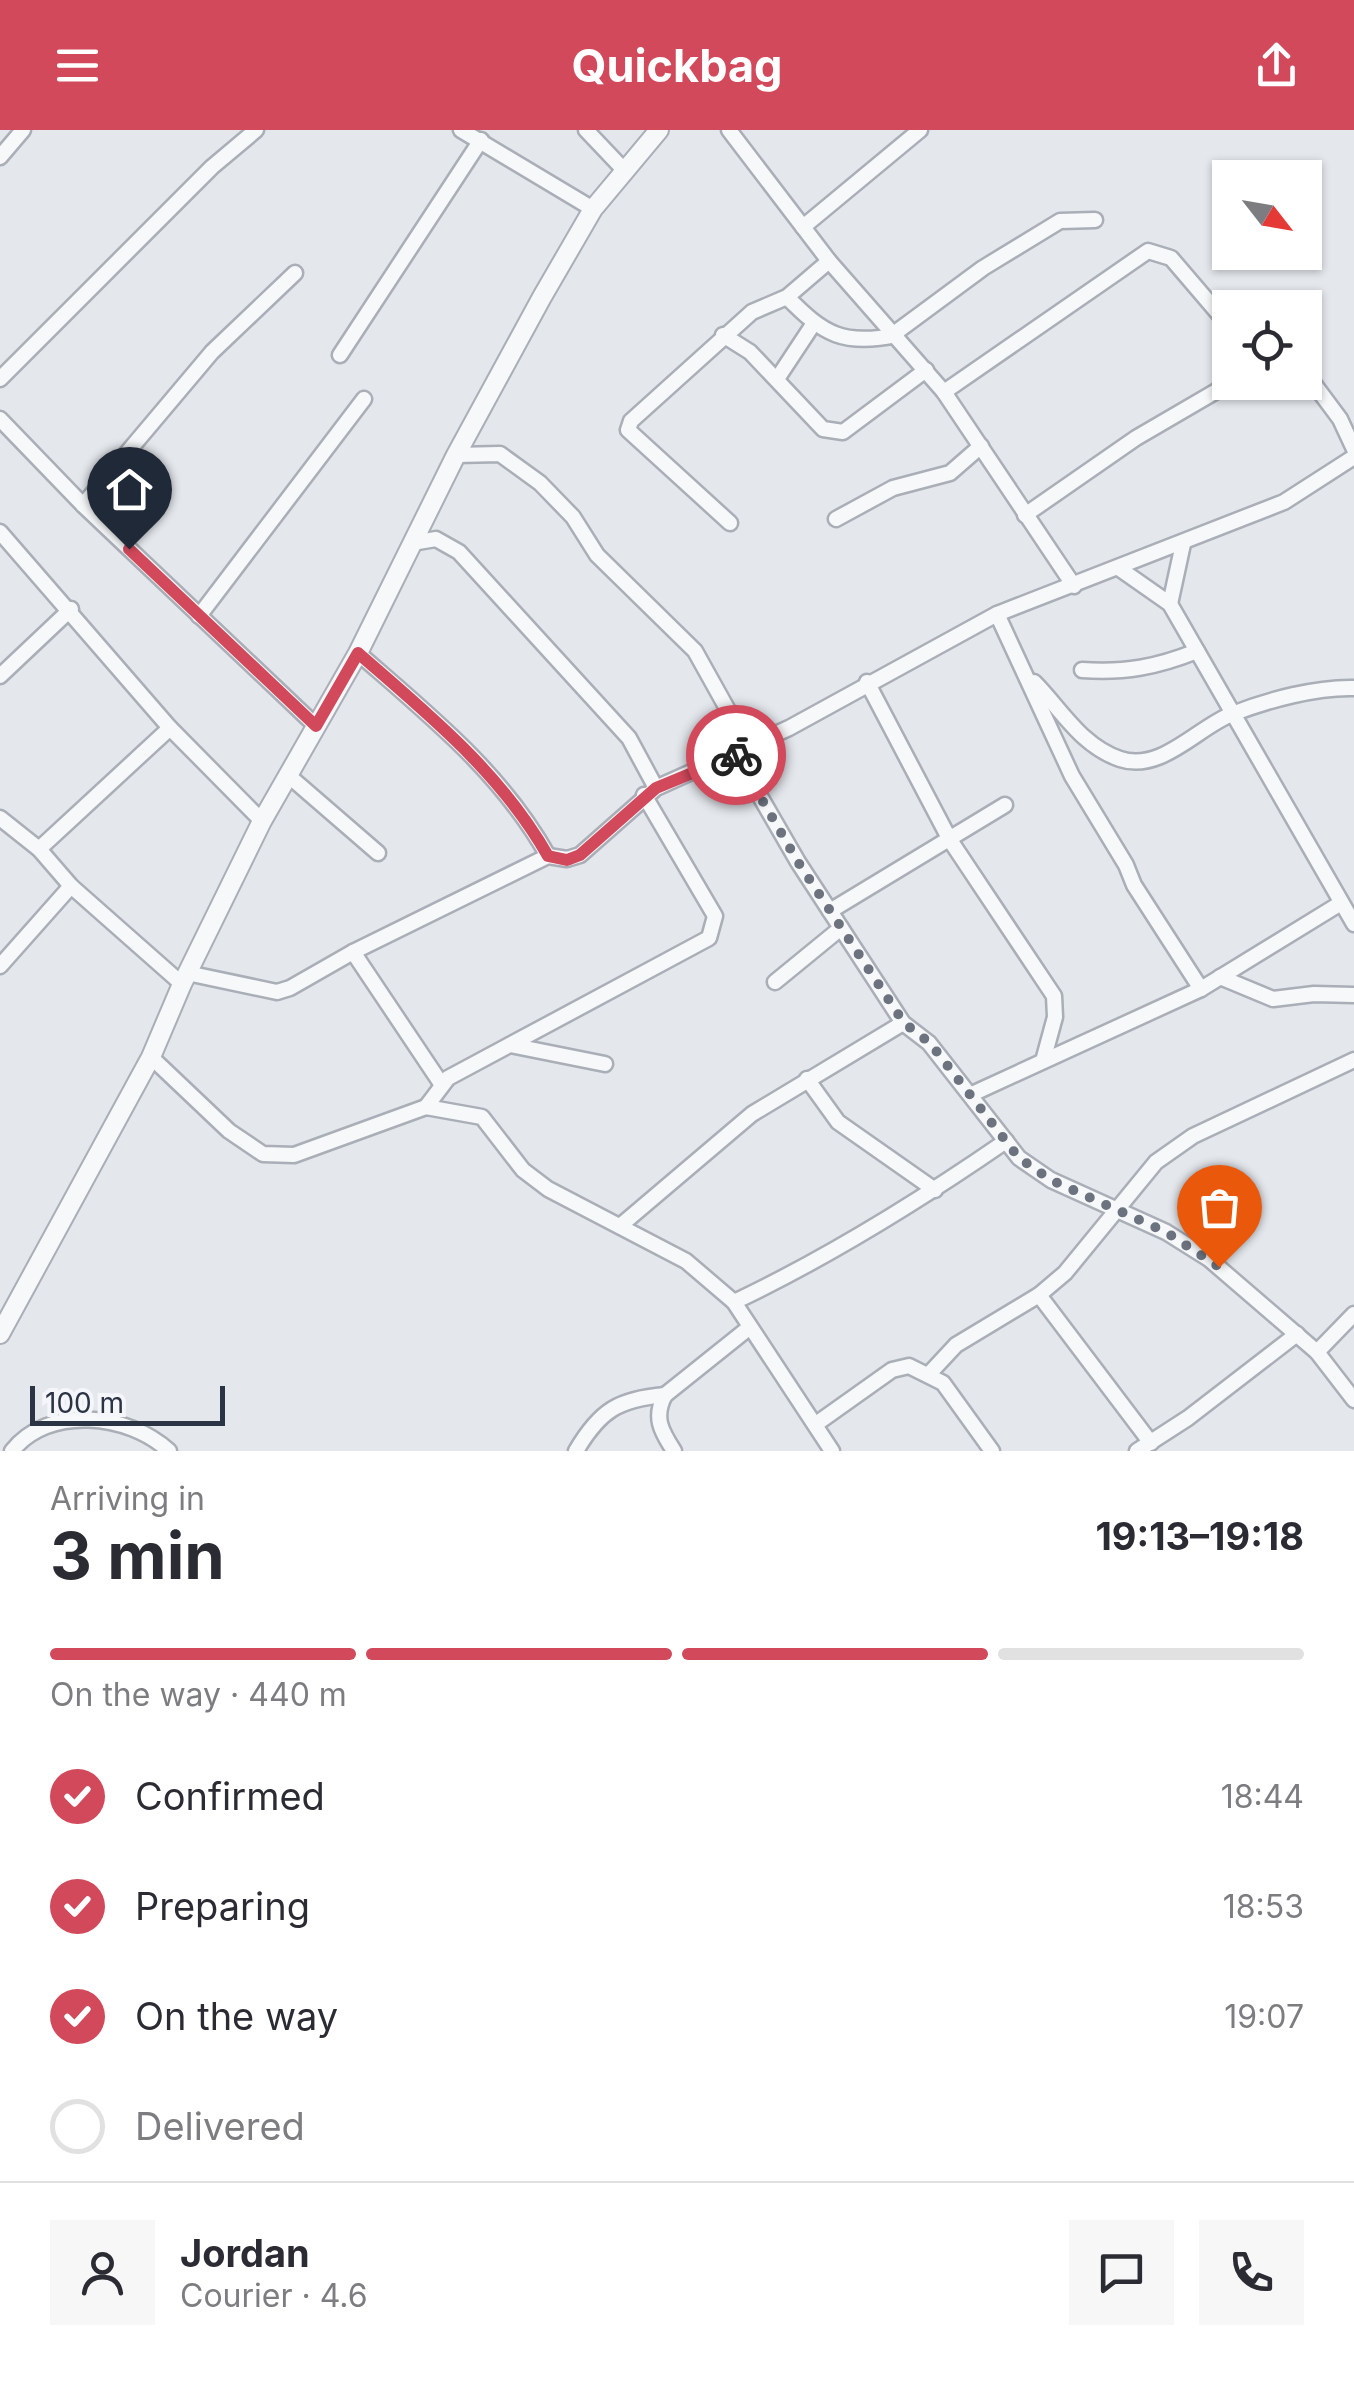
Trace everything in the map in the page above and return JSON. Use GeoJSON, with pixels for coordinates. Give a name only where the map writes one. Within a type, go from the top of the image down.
{"type":"FeatureCollection","features":[{"type":"Feature","properties":{"kind":"street"},"geometry":{"type":"LineString","coordinates":[[0,156],[23,130]]}},
{"type":"Feature","properties":{"kind":"street"},"geometry":{"type":"LineString","coordinates":[[0,379],[212,167],[256,130]]}},
{"type":"Feature","properties":{"kind":"street"},"geometry":{"type":"LineString","coordinates":[[462,130],[593,209]]}},
{"type":"Feature","properties":{"kind":"street"},"geometry":{"type":"LineString","coordinates":[[586,130],[624,170]]}},
{"type":"Feature","properties":{"kind":"street"},"geometry":{"type":"LineString","coordinates":[[1,1329],[151,1057],[184,979],[262,821],[358,653],[456,455],[593,209],[659,130]]}},
{"type":"Feature","properties":{"kind":"street"},"geometry":{"type":"LineString","coordinates":[[729,130],[829,260],[944,392],[1074,586]]}},
{"type":"Feature","properties":{"kind":"street"},"geometry":{"type":"LineString","coordinates":[[803,227],[920,130]]}},
{"type":"Feature","properties":{"kind":"street"},"geometry":{"type":"LineString","coordinates":[[340,356],[482,140]]}},
{"type":"Feature","properties":{"kind":"street"},"geometry":{"type":"LineString","coordinates":[[787,297],[814,323],[834,335],[866,342],[896,334],[983,268],[1060,221],[1095,220]]}},
{"type":"Feature","properties":{"kind":"street"},"geometry":{"type":"LineString","coordinates":[[944,392],[1148,251],[1171,258],[1212,306]]}},
{"type":"Feature","properties":{"kind":"street"},"geometry":{"type":"LineString","coordinates":[[730,524],[628,430],[631,421],[723,335],[752,312],[787,297],[829,260]]}},
{"type":"Feature","properties":{"kind":"street"},"geometry":{"type":"LineString","coordinates":[[83,505],[212,352],[295,273]]}},
{"type":"Feature","properties":{"kind":"street"},"geometry":{"type":"LineString","coordinates":[[777,379],[814,323]]}},
{"type":"Feature","properties":{"kind":"street"},"geometry":{"type":"LineString","coordinates":[[723,335],[750,352],[823,429],[843,432],[926,370]]}},
{"type":"Feature","properties":{"kind":"street"},"geometry":{"type":"LineString","coordinates":[[1025,515],[1136,438],[1212,394]]}},
{"type":"Feature","properties":{"kind":"street"},"geometry":{"type":"LineString","coordinates":[[1322,395],[1340,419],[1354,449]]}},
{"type":"Feature","properties":{"kind":"street"},"geometry":{"type":"LineString","coordinates":[[199,616],[364,399]]}},
{"type":"Feature","properties":{"kind":"street"},"geometry":{"type":"LineString","coordinates":[[0,420],[83,505],[316,726]]}},
{"type":"Feature","properties":{"kind":"street"},"geometry":{"type":"LineString","coordinates":[[836,519],[893,488],[950,473],[981,446]]}},
{"type":"Feature","properties":{"kind":"street"},"geometry":{"type":"LineString","coordinates":[[456,455],[500,454],[540,483],[572,517],[596,555],[695,651],[742,750],[830,911],[904,1023],[930,1043],[1006,1141],[1035,1171],[1209,1259],[1317,1352],[1354,1400]]}},
{"type":"Feature","properties":{"kind":"street"},"geometry":{"type":"LineString","coordinates":[[0,818],[39,849],[71,886],[184,979],[276,992],[301,984],[354,952],[548,856],[567,860],[580,855],[650,792],[742,750],[998,614],[1284,502],[1354,457]]}},
{"type":"Feature","properties":{"kind":"street"},"geometry":{"type":"LineString","coordinates":[[0,532],[71,608],[170,728],[262,821]]}},
{"type":"Feature","properties":{"kind":"street"},"geometry":{"type":"LineString","coordinates":[[412,543],[436,539],[459,552],[628,738],[650,792],[714,916],[709,938],[442,1085],[426,1107]]}},
{"type":"Feature","properties":{"kind":"street"},"geometry":{"type":"LineString","coordinates":[[1170,604],[1183,544]]}},
{"type":"Feature","properties":{"kind":"street"},"geometry":{"type":"LineString","coordinates":[[972,1094],[1201,989],[1349,911],[1170,604],[1120,569]]}},
{"type":"Feature","properties":{"kind":"street"},"geometry":{"type":"LineString","coordinates":[[0,676],[71,608]]}},
{"type":"Feature","properties":{"kind":"street"},"geometry":{"type":"LineString","coordinates":[[998,614],[1072,776],[1126,864],[1134,885],[1201,989]]}},
{"type":"Feature","properties":{"kind":"street"},"geometry":{"type":"LineString","coordinates":[[1082,670],[1122,673],[1197,652]]}},
{"type":"Feature","properties":{"kind":"street"},"geometry":{"type":"LineString","coordinates":[[358,653],[490,772],[527,819],[548,856]]}},
{"type":"Feature","properties":{"kind":"street"},"geometry":{"type":"LineString","coordinates":[[1026,674],[1090,742],[1132,762],[1159,757],[1232,714],[1302,694],[1354,688]]}},
{"type":"Feature","properties":{"kind":"street"},"geometry":{"type":"LineString","coordinates":[[867,682],[950,840],[1054,996],[1055,1017],[1043,1061]]}},
{"type":"Feature","properties":{"kind":"street"},"geometry":{"type":"LineString","coordinates":[[39,849],[170,728]]}},
{"type":"Feature","properties":{"kind":"street"},"geometry":{"type":"LineString","coordinates":[[289,776],[378,853]]}},
{"type":"Feature","properties":{"kind":"street"},"geometry":{"type":"LineString","coordinates":[[830,911],[1004,806]]}},
{"type":"Feature","properties":{"kind":"street"},"geometry":{"type":"LineString","coordinates":[[0,966],[71,886]]}},
{"type":"Feature","properties":{"kind":"street"},"geometry":{"type":"LineString","coordinates":[[775,982],[841,928]]}},
{"type":"Feature","properties":{"kind":"street"},"geometry":{"type":"LineString","coordinates":[[354,952],[442,1085]]}},
{"type":"Feature","properties":{"kind":"street"},"geometry":{"type":"LineString","coordinates":[[1220,977],[1273,1000],[1314,994],[1354,995]]}},
{"type":"Feature","properties":{"kind":"street"},"geometry":{"type":"LineString","coordinates":[[620,1226],[752,1114],[904,1023]]}},
{"type":"Feature","properties":{"kind":"street"},"geometry":{"type":"LineString","coordinates":[[510,1045],[604,1064]]}},
{"type":"Feature","properties":{"kind":"street"},"geometry":{"type":"LineString","coordinates":[[151,1057],[229,1131],[263,1154],[307,1151],[426,1107],[482,1117],[535,1180],[686,1261],[734,1302],[832,1451]]}},
{"type":"Feature","properties":{"kind":"street"},"geometry":{"type":"LineString","coordinates":[[930,1374],[956,1345],[1039,1295],[1095,1240],[1156,1162],[1193,1136],[1354,1060]]}},
{"type":"Feature","properties":{"kind":"street"},"geometry":{"type":"LineString","coordinates":[[807,1080],[838,1122],[934,1190]]}},
{"type":"Feature","properties":{"kind":"street"},"geometry":{"type":"LineString","coordinates":[[734,1302],[786,1278],[934,1190],[1006,1141]]}},
{"type":"Feature","properties":{"kind":"street"},"geometry":{"type":"LineString","coordinates":[[1039,1295],[1144,1447],[1297,1334]]}},
{"type":"Feature","properties":{"kind":"street"},"geometry":{"type":"LineString","coordinates":[[1317,1352],[1354,1314]]}},
{"type":"Feature","properties":{"kind":"street"},"geometry":{"type":"LineString","coordinates":[[674,1451],[661,1430],[657,1410],[665,1396],[750,1327]]}},
{"type":"Feature","properties":{"kind":"street"},"geometry":{"type":"LineString","coordinates":[[816,1424],[892,1370],[910,1366],[942,1384],[992,1451]]}},
{"type":"Feature","properties":{"kind":"street"},"geometry":{"type":"LineString","coordinates":[[576,1451],[607,1412],[627,1398],[665,1396]]}},
{"type":"Feature","properties":{"kind":"street"},"geometry":{"type":"LineString","coordinates":[[12,1451],[32,1430],[105,1419],[136,1428],[169,1451]]}},
{"type":"Feature","properties":{"kind":"way so far"},"geometry":{"type":"LineString","coordinates":[[736,755],[798,862],[904,1023],[930,1043],[1019,1158],[1051,1180],[1166,1232],[1219,1267]]}},
{"type":"Feature","properties":{"kind":"route"},"geometry":{"type":"LineString","coordinates":[[129,549],[316,726],[358,653],[490,772],[527,819],[548,856],[567,860],[580,855],[644,795],[736,755]]}}]}
